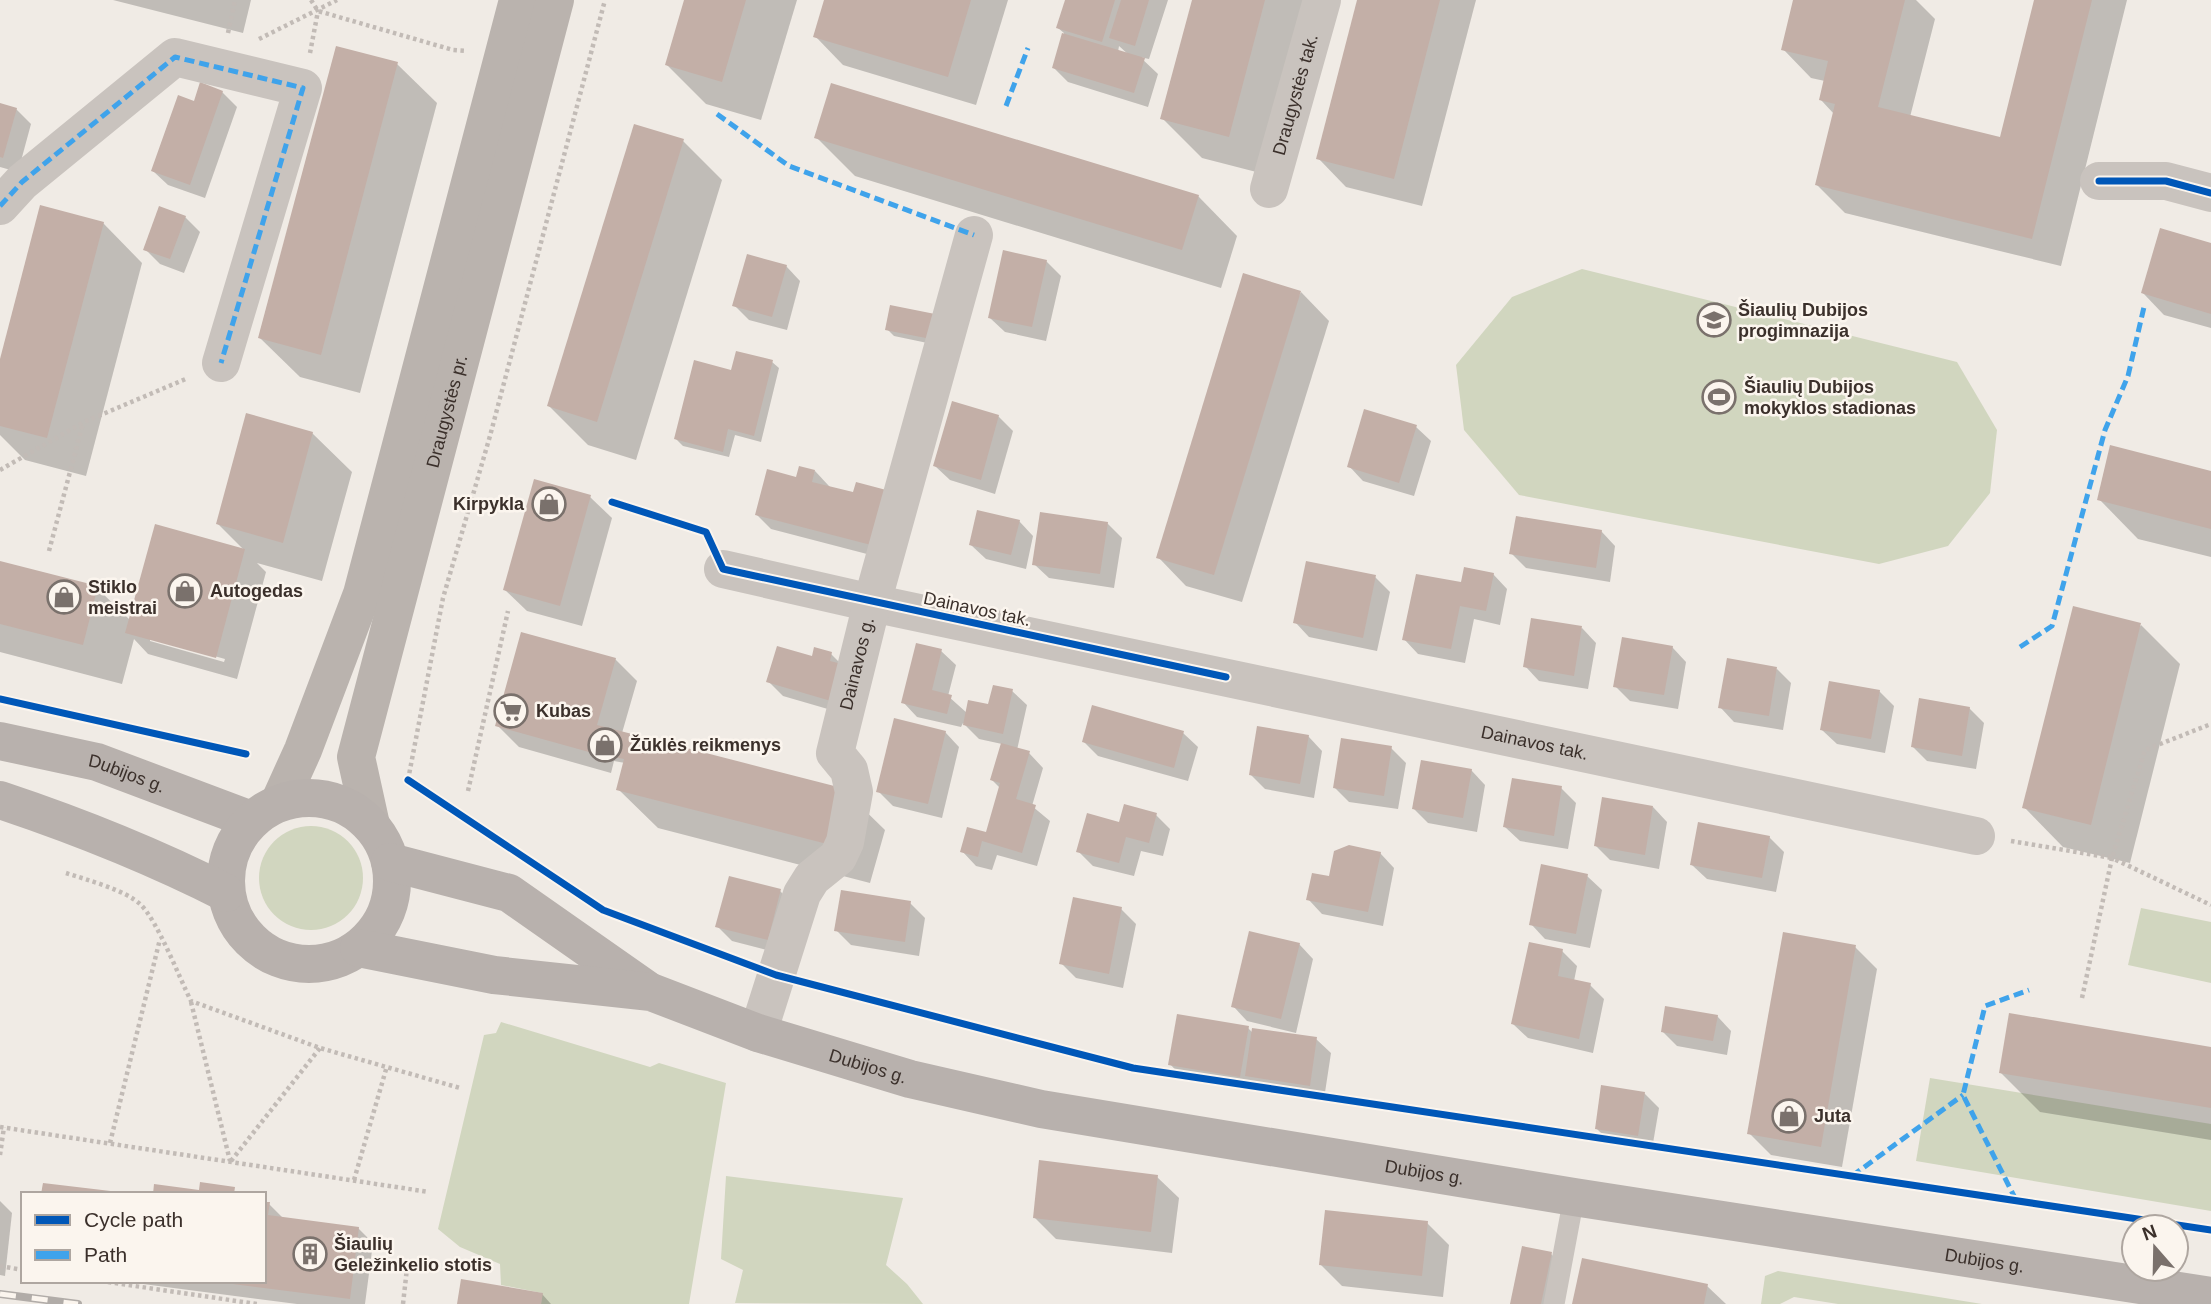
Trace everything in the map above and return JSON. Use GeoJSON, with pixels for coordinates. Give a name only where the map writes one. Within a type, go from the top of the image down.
{"type":"FeatureCollection","features":[{"type":"Feature","properties":{"kind":"main road","name":"Draugystės pr."},"geometry":{"type":"LineString","coordinates":[[265,811],[303,750],[362,594],[518,0]]}},
{"type":"Feature","properties":{"kind":"main road","name":"Draugystės pr."},"geometry":{"type":"LineString","coordinates":[[371,825],[356,757],[555,0]]}},
{"type":"Feature","properties":{"kind":"main road","name":"Dubijos g."},"geometry":{"type":"LineString","coordinates":[[0,741],[97,762],[265,811]]}},
{"type":"Feature","properties":{"kind":"main road"},"geometry":{"type":"LineString","coordinates":[[313,797],[344,805],[371,825],[383,842],[390,862],[392,881],[384,918],[373,934],[359,947],[324,963],[305,964],[268,954],[240,929],[231,912],[226,893],[225,873],[229,854],[238,836],[265,811],[313,797]]}},
{"type":"Feature","properties":{"kind":"main road"},"geometry":{"type":"LineString","coordinates":[[0,800],[79,827],[226,893]]}},
{"type":"Feature","properties":{"kind":"main road","name":"Dubijos g."},"geometry":{"type":"LineString","coordinates":[[390,862],[509,893],[651,992],[758,1033],[910,1079],[1041,1109],[1574,1197],[2211,1296]]}},
{"type":"Feature","properties":{"kind":"main road","name":"Dubijos g."},"geometry":{"type":"LineString","coordinates":[[359,947],[494,975],[651,992]]}},
{"type":"Feature","properties":{"kind":"street","name":"Draugystės tak."},"geometry":{"type":"LineString","coordinates":[[1269,188],[1322,0]]}},
{"type":"Feature","properties":{"kind":"street"},"geometry":{"type":"LineString","coordinates":[[0,206],[22,182],[175,57],[303,88],[221,363]]}},
{"type":"Feature","properties":{"kind":"street"},"geometry":{"type":"LineString","coordinates":[[2099,181],[2166,181],[2211,193]]}},
{"type":"Feature","properties":{"kind":"street","name":"Dainavos g."},"geometry":{"type":"LineString","coordinates":[[758,1033],[802,894],[812,878],[838,857],[845,842],[853,792],[849,770],[835,753],[872,603],[974,235]]}},
{"type":"Feature","properties":{"kind":"street","name":"Dainavos tak."},"geometry":{"type":"LineString","coordinates":[[723,569],[872,603],[1976,836]]}},
{"type":"Feature","properties":{"kind":"lane"},"geometry":{"type":"LineString","coordinates":[[1554,1304],[1574,1197]]}},
{"type":"Feature","properties":{"kind":"path"},"geometry":{"type":"LineString","coordinates":[[311,0],[318,11],[453,50]]}},
{"type":"Feature","properties":{"kind":"path"},"geometry":{"type":"LineString","coordinates":[[247,44],[337,0]]}},
{"type":"Feature","properties":{"kind":"path"},"geometry":{"type":"LineString","coordinates":[[408,780],[443,598],[490,436],[605,0]]}},
{"type":"Feature","properties":{"kind":"path"},"geometry":{"type":"LineString","coordinates":[[0,470],[84,422],[221,363]]}},
{"type":"Feature","properties":{"kind":"path"},"geometry":{"type":"LineString","coordinates":[[49,551],[84,422]]}},
{"type":"Feature","properties":{"kind":"path"},"geometry":{"type":"LineString","coordinates":[[468,791],[508,611]]}},
{"type":"Feature","properties":{"kind":"path"},"geometry":{"type":"LineString","coordinates":[[2082,998],[2112,858],[2145,750],[2211,724]]}},
{"type":"Feature","properties":{"kind":"path"},"geometry":{"type":"LineString","coordinates":[[1976,836],[2112,858],[2211,905]]}},
{"type":"Feature","properties":{"kind":"path"},"geometry":{"type":"LineString","coordinates":[[66,873],[117,891],[140,904],[160,938],[191,1001],[230,1161]]}},
{"type":"Feature","properties":{"kind":"path"},"geometry":{"type":"LineString","coordinates":[[110,1143],[160,938]]}},
{"type":"Feature","properties":{"kind":"path"},"geometry":{"type":"LineString","coordinates":[[191,1001],[320,1048],[460,1088]]}},
{"type":"Feature","properties":{"kind":"path"},"geometry":{"type":"LineString","coordinates":[[230,1161],[320,1048]]}},
{"type":"Feature","properties":{"kind":"path"},"geometry":{"type":"LineString","coordinates":[[354,1180],[387,1066]]}},
{"type":"Feature","properties":{"kind":"path"},"geometry":{"type":"LineString","coordinates":[[0,1155],[2,1127],[429,1192]]}},
{"type":"Feature","properties":{"kind":"path"},"geometry":{"type":"LineString","coordinates":[[402,1304],[408,1259]]}},
{"type":"Feature","properties":{"kind":"path"},"geometry":{"type":"LineString","coordinates":[[0,1266],[21,1270]]}},
{"type":"Feature","properties":{"kind":"path"},"geometry":{"type":"LineString","coordinates":[[112,1283],[214,1301],[257,1304]]}},
{"type":"Feature","properties":{"kind":"green space","name":"Šiaulių Dubijos mokyklos stadionas"},"geometry":{"type":"Polygon","coordinates":[[[1582,269],[1957,362],[1997,430],[1990,493],[1948,546],[1879,564],[1519,495],[1464,430],[1456,365],[1512,297],[1582,269]]]}},
{"type":"Feature","properties":{"kind":"green space"},"geometry":{"type":"Polygon","coordinates":[[[311,826],[331,830],[348,841],[359,858],[363,878],[359,898],[348,915],[331,926],[311,930],[291,926],[274,915],[263,898],[259,878],[263,858],[274,841],[291,830],[311,826]]]}},
{"type":"Feature","properties":{"kind":"green space"},"geometry":{"type":"Polygon","coordinates":[[[2141,908],[2211,922],[2211,983],[2128,965],[2141,908]]]}},
{"type":"Feature","properties":{"kind":"green space"},"geometry":{"type":"Polygon","coordinates":[[[501,1022],[650,1067],[659,1063],[726,1083],[689,1304],[541,1304],[542,1293],[501,1285],[500,1264],[460,1247],[438,1229],[484,1035],[496,1033],[501,1022]]]}},
{"type":"Feature","properties":{"kind":"green space"},"geometry":{"type":"Polygon","coordinates":[[[1930,1078],[2211,1124],[2211,1211],[1916,1161],[1930,1078]]]}},
{"type":"Feature","properties":{"kind":"green space"},"geometry":{"type":"Polygon","coordinates":[[[726,1176],[903,1198],[886,1265],[907,1284],[923,1304],[735,1303],[743,1270],[721,1259],[726,1176]]]}},
{"type":"Feature","properties":{"kind":"green space"},"geometry":{"type":"Polygon","coordinates":[[[1778,1271],[1982,1304],[1838,1304],[1794,1297],[1780,1304],[1761,1304],[1765,1276],[1778,1271]]]}},
{"type":"Feature","properties":{"kind":"building"},"geometry":{"type":"Polygon","coordinates":[[[684,0],[746,0],[722,82],[665,65],[684,0]]]}},
{"type":"Feature","properties":{"kind":"building"},"geometry":{"type":"Polygon","coordinates":[[[824,0],[971,0],[948,77],[813,37],[824,0]]]}},
{"type":"Feature","properties":{"kind":"building"},"geometry":{"type":"Polygon","coordinates":[[[1065,0],[1115,0],[1102,42],[1056,28],[1065,0]]]}},
{"type":"Feature","properties":{"kind":"building"},"geometry":{"type":"Polygon","coordinates":[[[1121,0],[1149,0],[1135,46],[1109,38],[1121,0]]]}},
{"type":"Feature","properties":{"kind":"building"},"geometry":{"type":"Polygon","coordinates":[[[1192,0],[1265,0],[1229,137],[1160,119],[1192,0]]]}},
{"type":"Feature","properties":{"kind":"building"},"geometry":{"type":"Polygon","coordinates":[[[1357,0],[1440,0],[1394,179],[1316,159],[1357,0]]]}},
{"type":"Feature","properties":{"kind":"building"},"geometry":{"type":"Polygon","coordinates":[[[1793,0],[1905,0],[1878,107],[2000,137],[2034,0],[2092,0],[2032,239],[1815,185],[1835,104],[1819,100],[1828,61],[1781,50],[1793,0]]]}},
{"type":"Feature","properties":{"kind":"building"},"geometry":{"type":"Polygon","coordinates":[[[1062,33],[1145,58],[1134,93],[1052,68],[1062,33]]]}},
{"type":"Feature","properties":{"kind":"building"},"geometry":{"type":"Polygon","coordinates":[[[336,46],[398,62],[321,355],[258,338],[336,46]]]}},
{"type":"Feature","properties":{"kind":"building"},"geometry":{"type":"Polygon","coordinates":[[[200,82],[223,91],[190,185],[151,171],[178,95],[194,101],[200,82]]]}},
{"type":"Feature","properties":{"kind":"building"},"geometry":{"type":"Polygon","coordinates":[[[831,83],[1199,195],[1182,250],[814,138],[831,83]]]}},
{"type":"Feature","properties":{"kind":"building"},"geometry":{"type":"Polygon","coordinates":[[[0,103],[17,108],[3,158],[0,157],[0,103]]]}},
{"type":"Feature","properties":{"kind":"building"},"geometry":{"type":"Polygon","coordinates":[[[634,124],[684,139],[597,422],[547,406],[634,124]]]}},
{"type":"Feature","properties":{"kind":"building"},"geometry":{"type":"Polygon","coordinates":[[[40,205],[104,222],[47,438],[0,426],[0,359],[40,205]]]}},
{"type":"Feature","properties":{"kind":"building"},"geometry":{"type":"Polygon","coordinates":[[[159,206],[186,216],[170,259],[143,250],[159,206]]]}},
{"type":"Feature","properties":{"kind":"building"},"geometry":{"type":"Polygon","coordinates":[[[2160,228],[2211,243],[2211,314],[2141,293],[2160,228]]]}},
{"type":"Feature","properties":{"kind":"building"},"geometry":{"type":"Polygon","coordinates":[[[1003,250],[1047,260],[1032,327],[988,318],[1003,250]]]}},
{"type":"Feature","properties":{"kind":"building"},"geometry":{"type":"Polygon","coordinates":[[[747,254],[787,265],[772,317],[732,306],[747,254]]]}},
{"type":"Feature","properties":{"kind":"building"},"geometry":{"type":"Polygon","coordinates":[[[1243,273],[1301,291],[1214,575],[1156,558],[1243,273]]]}},
{"type":"Feature","properties":{"kind":"building"},"geometry":{"type":"Polygon","coordinates":[[[890,305],[935,314],[931,339],[885,330],[890,305]]]}},
{"type":"Feature","properties":{"kind":"building"},"geometry":{"type":"Polygon","coordinates":[[[736,351],[773,360],[754,436],[728,429],[723,452],[674,439],[694,360],[731,370],[736,351]]]}},
{"type":"Feature","properties":{"kind":"building"},"geometry":{"type":"Polygon","coordinates":[[[952,401],[999,415],[981,480],[933,466],[952,401]]]}},
{"type":"Feature","properties":{"kind":"building"},"geometry":{"type":"Polygon","coordinates":[[[1364,409],[1417,425],[1399,483],[1347,467],[1364,409]]]}},
{"type":"Feature","properties":{"kind":"building"},"geometry":{"type":"Polygon","coordinates":[[[246,413],[313,432],[283,543],[216,524],[246,413]]]}},
{"type":"Feature","properties":{"kind":"building"},"geometry":{"type":"Polygon","coordinates":[[[2110,445],[2211,471],[2211,529],[2097,500],[2110,445]]]}},
{"type":"Feature","properties":{"kind":"building"},"geometry":{"type":"Polygon","coordinates":[[[799,466],[815,470],[812,482],[853,492],[856,482],[890,491],[875,546],[755,515],[767,469],[796,477],[799,466]]]}},
{"type":"Feature","properties":{"kind":"building"},"geometry":{"type":"Polygon","coordinates":[[[534,479],[591,495],[560,606],[503,590],[534,479]]]}},
{"type":"Feature","properties":{"kind":"building"},"geometry":{"type":"Polygon","coordinates":[[[977,510],[1020,520],[1011,555],[969,545],[977,510]]]}},
{"type":"Feature","properties":{"kind":"building"},"geometry":{"type":"Polygon","coordinates":[[[1040,512],[1108,522],[1100,574],[1032,565],[1040,512]]]}},
{"type":"Feature","properties":{"kind":"building"},"geometry":{"type":"Polygon","coordinates":[[[1516,516],[1602,530],[1596,568],[1509,554],[1516,516]]]}},
{"type":"Feature","properties":{"kind":"building","name":"Autogedas"},"geometry":{"type":"Polygon","coordinates":[[[155,524],[245,549],[216,658],[125,633],[155,524]]]}},
{"type":"Feature","properties":{"kind":"building"},"geometry":{"type":"Polygon","coordinates":[[[0,561],[98,586],[83,645],[0,624],[0,561]]]}},
{"type":"Feature","properties":{"kind":"building"},"geometry":{"type":"Polygon","coordinates":[[[1306,561],[1376,575],[1363,638],[1293,623],[1306,561]]]}},
{"type":"Feature","properties":{"kind":"building"},"geometry":{"type":"Polygon","coordinates":[[[1464,567],[1494,573],[1486,611],[1460,606],[1451,649],[1402,640],[1416,574],[1461,582],[1464,567]]]}},
{"type":"Feature","properties":{"kind":"building"},"geometry":{"type":"Polygon","coordinates":[[[2073,606],[2141,623],[2091,825],[2022,808],[2073,606]]]}},
{"type":"Feature","properties":{"kind":"building"},"geometry":{"type":"Polygon","coordinates":[[[1531,618],[1582,626],[1574,676],[1523,667],[1531,618]]]}},
{"type":"Feature","properties":{"kind":"building"},"geometry":{"type":"Polygon","coordinates":[[[521,632],[616,658],[597,725],[846,789],[831,845],[616,790],[624,759],[495,726],[521,632]]]}},
{"type":"Feature","properties":{"kind":"building"},"geometry":{"type":"Polygon","coordinates":[[[1622,637],[1673,646],[1664,695],[1613,687],[1622,637]]]}},
{"type":"Feature","properties":{"kind":"building"},"geometry":{"type":"Polygon","coordinates":[[[916,643],[942,649],[932,690],[952,695],[947,714],[901,703],[916,643]]]}},
{"type":"Feature","properties":{"kind":"building"},"geometry":{"type":"Polygon","coordinates":[[[777,646],[812,656],[814,647],[832,652],[830,661],[842,664],[831,701],[766,682],[777,646]]]}},
{"type":"Feature","properties":{"kind":"building"},"geometry":{"type":"Polygon","coordinates":[[[1727,658],[1777,667],[1769,716],[1718,708],[1727,658]]]}},
{"type":"Feature","properties":{"kind":"building"},"geometry":{"type":"Polygon","coordinates":[[[1829,681],[1880,690],[1871,739],[1820,730],[1829,681]]]}},
{"type":"Feature","properties":{"kind":"building"},"geometry":{"type":"Polygon","coordinates":[[[993,685],[1013,689],[1003,734],[963,725],[968,700],[988,704],[993,685]]]}},
{"type":"Feature","properties":{"kind":"building"},"geometry":{"type":"Polygon","coordinates":[[[1919,698],[1970,707],[1962,756],[1911,747],[1919,698]]]}},
{"type":"Feature","properties":{"kind":"building"},"geometry":{"type":"Polygon","coordinates":[[[1092,705],[1184,731],[1174,768],[1082,742],[1092,705]]]}},
{"type":"Feature","properties":{"kind":"building"},"geometry":{"type":"Polygon","coordinates":[[[894,718],[946,731],[928,804],[876,792],[894,718]]]}},
{"type":"Feature","properties":{"kind":"building"},"geometry":{"type":"Polygon","coordinates":[[[1257,726],[1309,735],[1300,784],[1249,775],[1257,726]]]}},
{"type":"Feature","properties":{"kind":"building"},"geometry":{"type":"Polygon","coordinates":[[[1341,738],[1392,746],[1384,796],[1333,788],[1341,738]]]}},
{"type":"Feature","properties":{"kind":"building"},"geometry":{"type":"Polygon","coordinates":[[[1001,743],[1030,751],[1016,799],[1036,805],[1022,853],[982,841],[978,857],[960,852],[967,827],[986,832],[1000,783],[990,780],[1001,743]]]}},
{"type":"Feature","properties":{"kind":"building"},"geometry":{"type":"Polygon","coordinates":[[[1421,760],[1472,769],[1463,818],[1412,809],[1421,760]]]}},
{"type":"Feature","properties":{"kind":"building"},"geometry":{"type":"Polygon","coordinates":[[[1512,778],[1562,786],[1554,836],[1503,827],[1512,778]]]}},
{"type":"Feature","properties":{"kind":"building"},"geometry":{"type":"Polygon","coordinates":[[[1602,797],[1653,806],[1645,855],[1594,846],[1602,797]]]}},
{"type":"Feature","properties":{"kind":"building"},"geometry":{"type":"Polygon","coordinates":[[[1124,804],[1157,813],[1149,843],[1126,837],[1119,863],[1076,852],[1087,813],[1119,822],[1124,804]]]}},
{"type":"Feature","properties":{"kind":"building"},"geometry":{"type":"Polygon","coordinates":[[[1698,822],[1770,836],[1762,878],[1690,865],[1698,822]]]}},
{"type":"Feature","properties":{"kind":"building"},"geometry":{"type":"Polygon","coordinates":[[[1349,845],[1381,852],[1368,912],[1306,900],[1312,873],[1329,876],[1334,851],[1349,845]]]}},
{"type":"Feature","properties":{"kind":"building"},"geometry":{"type":"Polygon","coordinates":[[[1541,864],[1588,874],[1576,934],[1529,925],[1541,864]]]}},
{"type":"Feature","properties":{"kind":"building"},"geometry":{"type":"Polygon","coordinates":[[[729,876],[781,889],[768,940],[715,927],[729,876]]]}},
{"type":"Feature","properties":{"kind":"building"},"geometry":{"type":"Polygon","coordinates":[[[841,890],[911,901],[905,942],[834,931],[841,890]]]}},
{"type":"Feature","properties":{"kind":"building"},"geometry":{"type":"Polygon","coordinates":[[[1073,897],[1122,907],[1109,974],[1059,964],[1073,897]]]}},
{"type":"Feature","properties":{"kind":"building"},"geometry":{"type":"Polygon","coordinates":[[[1249,931],[1300,943],[1281,1019],[1231,1007],[1249,931]]]}},
{"type":"Feature","properties":{"kind":"building"},"geometry":{"type":"Polygon","coordinates":[[[1783,932],[1856,945],[1821,1147],[1747,1134],[1783,932]]]}},
{"type":"Feature","properties":{"kind":"building"},"geometry":{"type":"Polygon","coordinates":[[[1529,942],[1563,949],[1558,976],[1591,983],[1579,1039],[1511,1024],[1529,942]]]}},
{"type":"Feature","properties":{"kind":"building"},"geometry":{"type":"Polygon","coordinates":[[[1665,1006],[1718,1015],[1713,1041],[1661,1032],[1665,1006]]]}},
{"type":"Feature","properties":{"kind":"building"},"geometry":{"type":"Polygon","coordinates":[[[2009,1013],[2211,1047],[2211,1108],[1999,1073],[2009,1013]]]}},
{"type":"Feature","properties":{"kind":"building"},"geometry":{"type":"Polygon","coordinates":[[[1177,1014],[1249,1026],[1240,1077],[1168,1065],[1177,1014]]]}},
{"type":"Feature","properties":{"kind":"building"},"geometry":{"type":"Polygon","coordinates":[[[1252,1028],[1317,1037],[1310,1086],[1245,1076],[1252,1028]]]}},
{"type":"Feature","properties":{"kind":"building"},"geometry":{"type":"Polygon","coordinates":[[[1601,1085],[1645,1092],[1638,1136],[1595,1129],[1601,1085]]]}},
{"type":"Feature","properties":{"kind":"building"},"geometry":{"type":"Polygon","coordinates":[[[1039,1160],[1158,1175],[1151,1232],[1033,1218],[1039,1160]]]}},
{"type":"Feature","properties":{"kind":"building"},"geometry":{"type":"Polygon","coordinates":[[[200,1182],[235,1187],[234,1192],[153,1192],[154,1184],[199,1190],[200,1182]]]}},
{"type":"Feature","properties":{"kind":"building"},"geometry":{"type":"Polygon","coordinates":[[[43,1183],[119,1192],[41,1192],[43,1183]]]}},
{"type":"Feature","properties":{"kind":"building","name":"Šiaulių Geležinkelio stotis"},"geometry":{"type":"Polygon","coordinates":[[[266,1202],[270,1202],[268,1215],[359,1227],[350,1299],[225,1283],[266,1283],[266,1202]]]}},
{"type":"Feature","properties":{"kind":"building"},"geometry":{"type":"Polygon","coordinates":[[[1325,1210],[1428,1221],[1422,1276],[1319,1265],[1325,1210]]]}},
{"type":"Feature","properties":{"kind":"building"},"geometry":{"type":"Polygon","coordinates":[[[1522,1246],[1552,1252],[1541,1304],[1510,1304],[1522,1246]]]}},
{"type":"Feature","properties":{"kind":"building"},"geometry":{"type":"Polygon","coordinates":[[[1582,1258],[1708,1284],[1704,1304],[1572,1304],[1582,1258]]]}},
{"type":"Feature","properties":{"kind":"building"},"geometry":{"type":"Polygon","coordinates":[[[461,1279],[543,1293],[541,1304],[457,1304],[461,1279]]]}},
{"type":"Feature","properties":{"kind":"railway"},"geometry":{"type":"LineString","coordinates":[[0,1294],[78,1304]]}},
{"type":"Feature","properties":{"kind":"marked path"},"geometry":{"type":"LineString","coordinates":[[1006,106],[1028,48]]}},
{"type":"Feature","properties":{"kind":"marked path"},"geometry":{"type":"LineString","coordinates":[[0,206],[22,182],[175,57],[303,88],[221,363]]}},
{"type":"Feature","properties":{"kind":"marked path"},"geometry":{"type":"LineString","coordinates":[[717,114],[789,166],[974,235]]}},
{"type":"Feature","properties":{"kind":"marked path"},"geometry":{"type":"LineString","coordinates":[[2020,647],[2052,626],[2105,430],[2128,376],[2144,307]]}},
{"type":"Feature","properties":{"kind":"marked path"},"geometry":{"type":"LineString","coordinates":[[2016,1200],[1963,1095],[1985,1006],[2029,990]]}},
{"type":"Feature","properties":{"kind":"marked path"},"geometry":{"type":"LineString","coordinates":[[1852,1176],[1963,1095]]}},
{"type":"Feature","properties":{"kind":"cycle path"},"geometry":{"type":"LineString","coordinates":[[2099,181],[2166,181],[2211,193]]}},
{"type":"Feature","properties":{"kind":"cycle path"},"geometry":{"type":"LineString","coordinates":[[612,502],[706,532],[723,569],[1226,677]]}},
{"type":"Feature","properties":{"kind":"cycle path"},"geometry":{"type":"LineString","coordinates":[[0,699],[246,754]]}},
{"type":"Feature","properties":{"kind":"cycle path"},"geometry":{"type":"LineString","coordinates":[[408,780],[603,910],[776,975],[1133,1068],[2211,1230]]}},
{"type":"Feature","properties":{"kind":"place","name":"Šiaulių Dubijos progimnazija"},"geometry":{"type":"Point","coordinates":[1714,320]}},
{"type":"Feature","properties":{"kind":"place","name":"Šiaulių Dubijos mokyklos stadionas"},"geometry":{"type":"Point","coordinates":[1719,397]}},
{"type":"Feature","properties":{"kind":"place","name":"Kirpykla"},"geometry":{"type":"Point","coordinates":[549,504]}},
{"type":"Feature","properties":{"kind":"place","name":"Autogedas"},"geometry":{"type":"Point","coordinates":[185,591]}},
{"type":"Feature","properties":{"kind":"place","name":"Stiklo meistrai"},"geometry":{"type":"Point","coordinates":[64,597]}},
{"type":"Feature","properties":{"kind":"place","name":"Kubas"},"geometry":{"type":"Point","coordinates":[511,711]}},
{"type":"Feature","properties":{"kind":"place","name":"Žūklės reikmenys"},"geometry":{"type":"Point","coordinates":[605,745]}},
{"type":"Feature","properties":{"kind":"place","name":"Juta"},"geometry":{"type":"Point","coordinates":[1789,1116]}},
{"type":"Feature","properties":{"kind":"place","name":"Šiaulių Geležinkelio stotis"},"geometry":{"type":"Point","coordinates":[310,1254]}}]}
